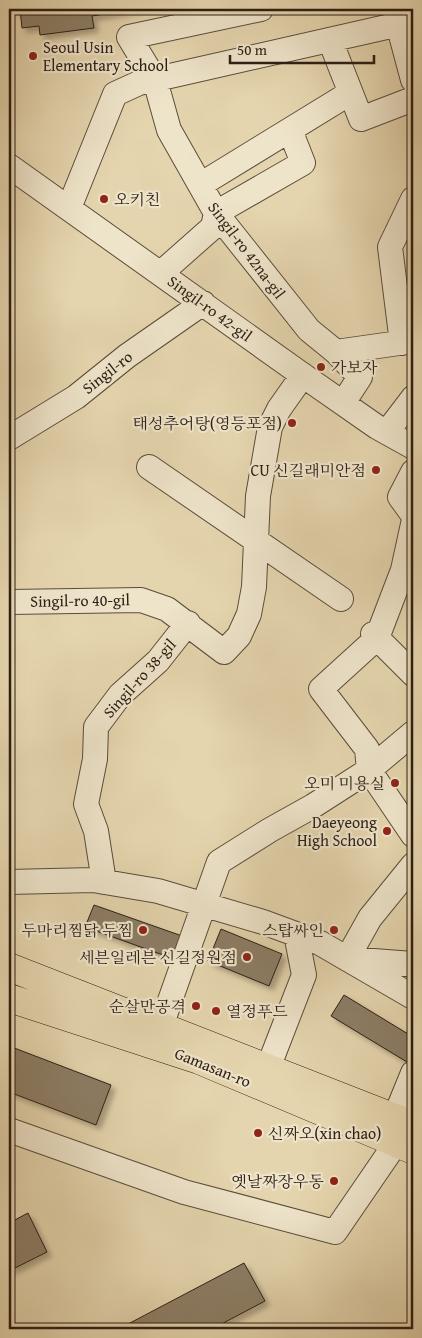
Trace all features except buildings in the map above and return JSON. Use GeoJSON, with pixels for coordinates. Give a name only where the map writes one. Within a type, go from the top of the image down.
{"type":"FeatureCollection","features":[{"type":"Feature","properties":{"kind":"main road","name":"Gamasan-ro"},"geometry":{"type":"LineString","coordinates":[[9,967],[268,1068],[405,1132]]}},
{"type":"Feature","properties":{"kind":"main road","name":"Gamasan-ro"},"geometry":{"type":"LineString","coordinates":[[9,998],[199,1060],[405,1132]]}},
{"type":"Feature","properties":{"kind":"street","name":"Singil-ro 42na-gil"},"geometry":{"type":"LineString","coordinates":[[261,9],[130,37],[155,80],[170,130],[216,213],[309,330],[336,352],[360,377],[343,403]]}},
{"type":"Feature","properties":{"kind":"street"},"geometry":{"type":"LineString","coordinates":[[69,208],[115,94],[139,83],[406,23],[413,80]]}},
{"type":"Feature","properties":{"kind":"street"},"geometry":{"type":"LineString","coordinates":[[330,40],[361,119],[413,99]]}},
{"type":"Feature","properties":{"kind":"street"},"geometry":{"type":"LineString","coordinates":[[200,185],[350,93]]}},
{"type":"Feature","properties":{"kind":"street"},"geometry":{"type":"LineString","coordinates":[[161,274],[213,227],[216,213],[303,163],[290,130]]}},
{"type":"Feature","properties":{"kind":"street","name":"Singil-ro 42-gil"},"geometry":{"type":"LineString","coordinates":[[9,166],[343,403],[413,447]]}},
{"type":"Feature","properties":{"kind":"street"},"geometry":{"type":"LineString","coordinates":[[336,352],[408,342],[390,247],[413,199]]}},
{"type":"Feature","properties":{"kind":"street","name":"Singil-ro"},"geometry":{"type":"LineString","coordinates":[[9,438],[76,397],[127,356],[203,303]]}},
{"type":"Feature","properties":{"kind":"street","name":"Singil-ro 40-gil"},"geometry":{"type":"LineString","coordinates":[[9,602],[141,600],[167,609],[224,652],[239,636],[249,614],[254,587],[258,496],[270,427],[279,409],[303,375]]}},
{"type":"Feature","properties":{"kind":"street"},"geometry":{"type":"LineString","coordinates":[[387,432],[413,398]]}},
{"type":"Feature","properties":{"kind":"street"},"geometry":{"type":"LineString","coordinates":[[150,467],[341,598]]}},
{"type":"Feature","properties":{"kind":"street"},"geometry":{"type":"LineString","coordinates":[[413,472],[400,496],[413,515]]}},
{"type":"Feature","properties":{"kind":"street"},"geometry":{"type":"LineString","coordinates":[[413,524],[403,570],[375,636],[321,690],[367,749],[369,770],[413,835]]}},
{"type":"Feature","properties":{"kind":"street","name":"Singil-ro 38-gil"},"geometry":{"type":"LineString","coordinates":[[104,882],[96,830],[86,804],[94,759],[96,727],[120,696],[158,660],[188,623]]}},
{"type":"Feature","properties":{"kind":"street"},"geometry":{"type":"LineString","coordinates":[[375,636],[413,674]]}},
{"type":"Feature","properties":{"kind":"street"},"geometry":{"type":"LineString","coordinates":[[161,1026],[202,905],[219,862],[369,770],[413,733]]}},
{"type":"Feature","properties":{"kind":"street"},"geometry":{"type":"LineString","coordinates":[[347,959],[370,918],[413,865]]}},
{"type":"Feature","properties":{"kind":"street"},"geometry":{"type":"LineString","coordinates":[[9,882],[93,880],[158,891],[320,943],[413,997]]}},
{"type":"Feature","properties":{"kind":"street"},"geometry":{"type":"LineString","coordinates":[[268,1068],[304,976],[296,934]]}},
{"type":"Feature","properties":{"kind":"street"},"geometry":{"type":"LineString","coordinates":[[347,959],[413,964]]}},
{"type":"Feature","properties":{"kind":"street"},"geometry":{"type":"LineString","coordinates":[[9,1130],[184,1192],[335,1232],[405,1132],[413,1074]]}},
{"type":"Feature","properties":{"kind":"place","name":"Seoul Usin Elementary School"},"geometry":{"type":"Point","coordinates":[33,56]}},
{"type":"Feature","properties":{"kind":"place","name":"오키친"},"geometry":{"type":"Point","coordinates":[104,199]}},
{"type":"Feature","properties":{"kind":"place","name":"가보자"},"geometry":{"type":"Point","coordinates":[321,367]}},
{"type":"Feature","properties":{"kind":"place","name":"태성추어탕(영등포점)"},"geometry":{"type":"Point","coordinates":[292,423]}},
{"type":"Feature","properties":{"kind":"place","name":"CU 신길래미안점"},"geometry":{"type":"Point","coordinates":[376,470]}},
{"type":"Feature","properties":{"kind":"place","name":"오미 미용실"},"geometry":{"type":"Point","coordinates":[395,783]}},
{"type":"Feature","properties":{"kind":"place","name":"Daeyeong High School"},"geometry":{"type":"Point","coordinates":[387,831]}},
{"type":"Feature","properties":{"kind":"place","name":"두마리찜닭 두찜"},"geometry":{"type":"Point","coordinates":[143,930]}},
{"type":"Feature","properties":{"kind":"place","name":"스탑싸인"},"geometry":{"type":"Point","coordinates":[334,930]}},
{"type":"Feature","properties":{"kind":"place","name":"세븐일레븐 신길정원점"},"geometry":{"type":"Point","coordinates":[247,957]}},
{"type":"Feature","properties":{"kind":"place","name":"순살만공격"},"geometry":{"type":"Point","coordinates":[196,1006]}},
{"type":"Feature","properties":{"kind":"place","name":"열정푸드"},"geometry":{"type":"Point","coordinates":[216,1011]}},
{"type":"Feature","properties":{"kind":"place","name":"신짜오(xin chao)"},"geometry":{"type":"Point","coordinates":[258,1133]}},
{"type":"Feature","properties":{"kind":"place","name":"옛날짜장우동"},"geometry":{"type":"Point","coordinates":[334,1181]}}]}
